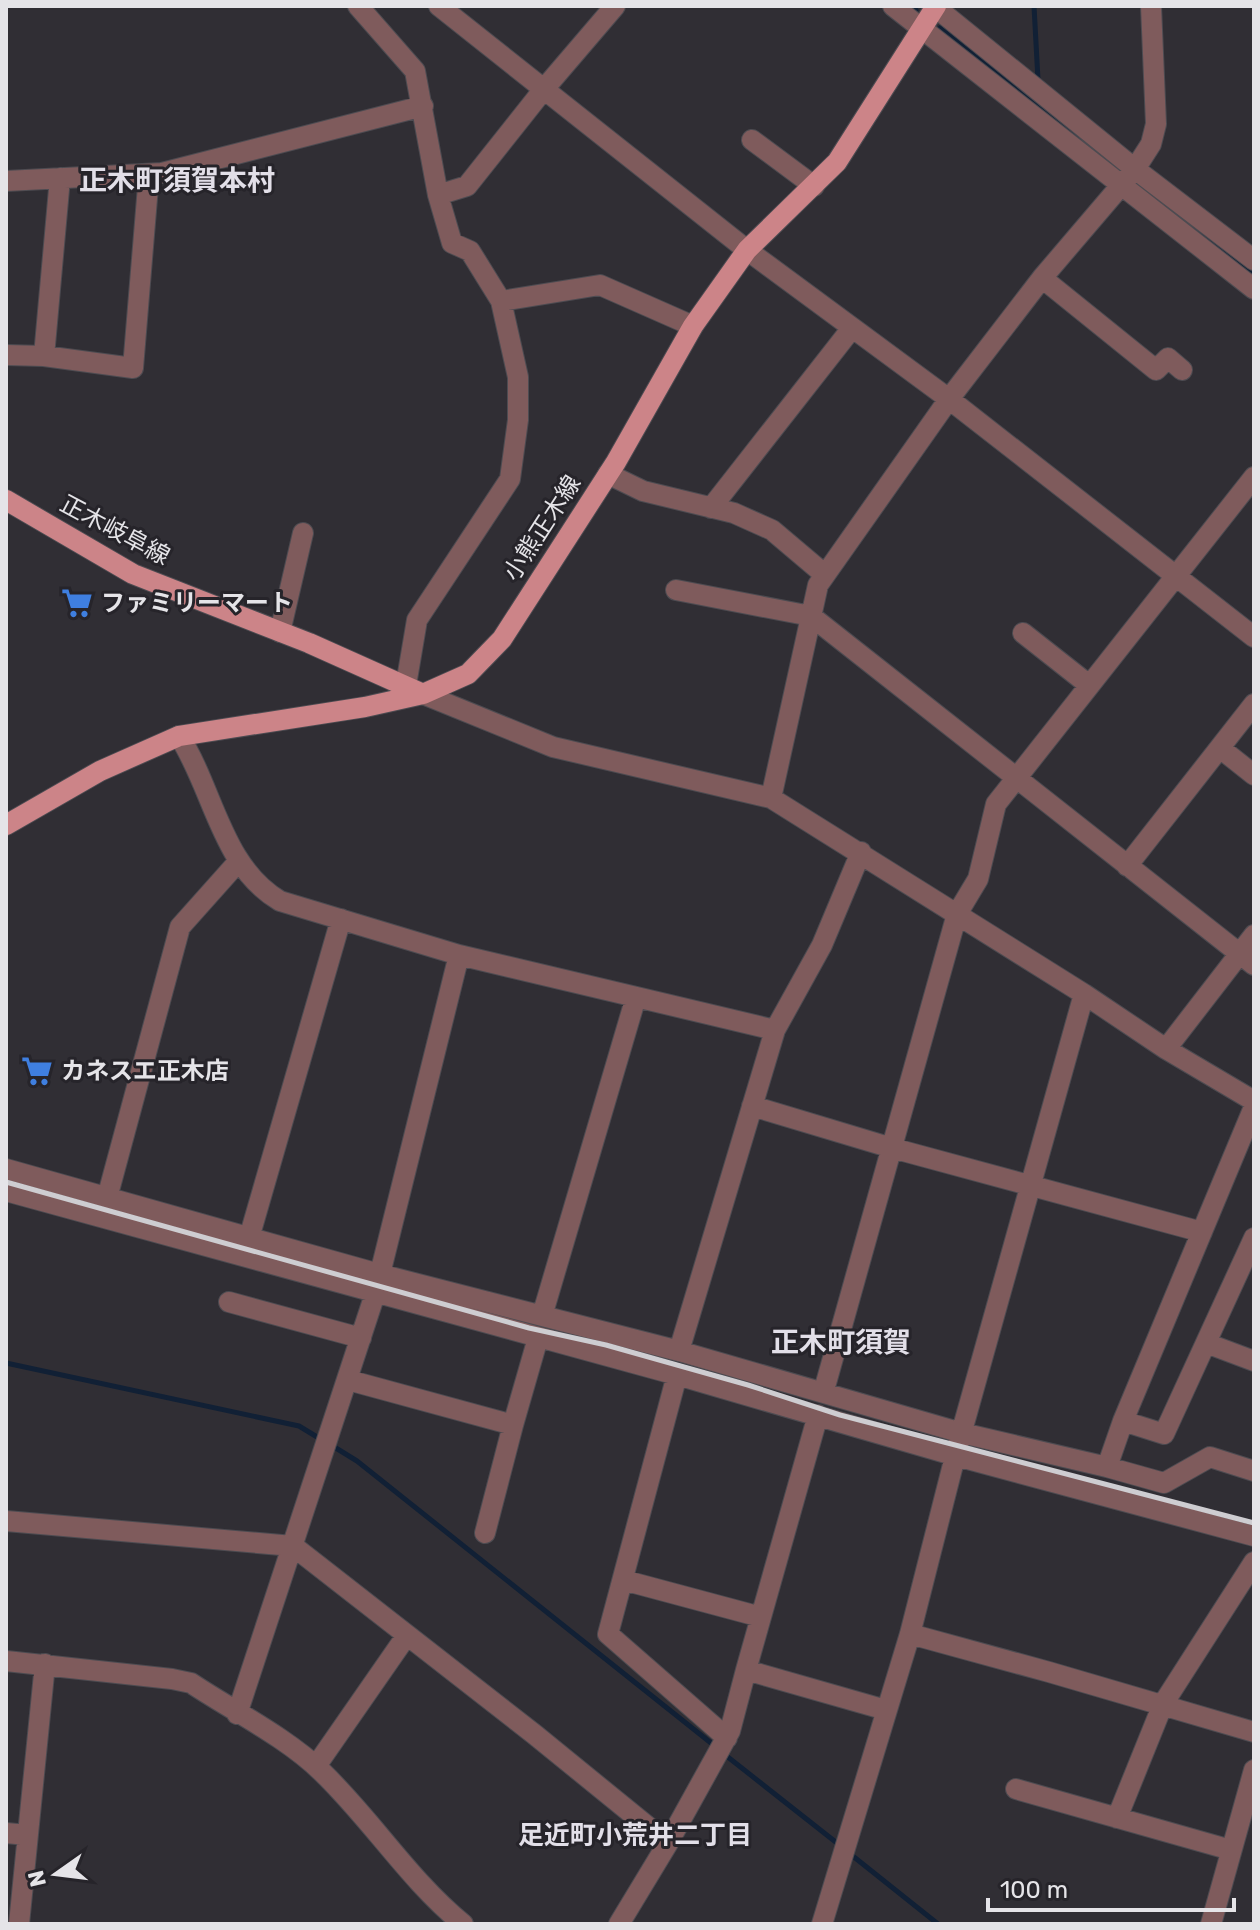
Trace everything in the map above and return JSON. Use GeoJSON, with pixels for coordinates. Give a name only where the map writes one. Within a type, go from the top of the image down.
{"type":"FeatureCollection","features":[{"type":"Feature","properties":{"kind":"main road","name":"小熊正木線"},"geometry":{"type":"LineString","coordinates":[[6,825],[100,771],[179,736],[365,707],[468,674],[502,639],[608,474],[693,326],[747,250],[837,162],[935,6]]}},
{"type":"Feature","properties":{"kind":"main road","name":"正木岐阜線"},"geometry":{"type":"LineString","coordinates":[[6,500],[133,574],[280,632],[414,690]]}},
{"type":"Feature","properties":{"kind":"street"},"geometry":{"type":"LineString","coordinates":[[358,6],[415,71],[438,195],[452,243],[470,251],[501,301],[518,377],[518,420],[510,479],[417,620],[414,690],[553,747],[771,798],[861,852],[1254,1104],[1123,1421],[1107,1467]]}},
{"type":"Feature","properties":{"kind":"street"},"geometry":{"type":"LineString","coordinates":[[439,6],[747,250],[949,399],[1254,637]]}},
{"type":"Feature","properties":{"kind":"street"},"geometry":{"type":"LineString","coordinates":[[438,195],[467,186],[615,6]]}},
{"type":"Feature","properties":{"kind":"street"},"geometry":{"type":"LineString","coordinates":[[893,6],[1128,176],[1254,260]]}},
{"type":"Feature","properties":{"kind":"street"},"geometry":{"type":"LineString","coordinates":[[935,6],[1254,289]]}},
{"type":"Feature","properties":{"kind":"street"},"geometry":{"type":"LineString","coordinates":[[771,798],[818,585],[824,574],[949,399],[1151,144],[1156,124],[1151,6]]}},
{"type":"Feature","properties":{"kind":"street"},"geometry":{"type":"LineString","coordinates":[[6,181],[162,173],[423,106]]}},
{"type":"Feature","properties":{"kind":"street"},"geometry":{"type":"LineString","coordinates":[[752,140],[814,186]]}},
{"type":"Feature","properties":{"kind":"street"},"geometry":{"type":"LineString","coordinates":[[6,355],[44,356],[133,368],[149,174]]}},
{"type":"Feature","properties":{"kind":"street"},"geometry":{"type":"LineString","coordinates":[[44,356],[60,178]]}},
{"type":"Feature","properties":{"kind":"street"},"geometry":{"type":"LineString","coordinates":[[1042,278],[1156,370],[1168,358],[1182,370]]}},
{"type":"Feature","properties":{"kind":"street"},"geometry":{"type":"LineString","coordinates":[[501,301],[600,285],[693,326]]}},
{"type":"Feature","properties":{"kind":"street"},"geometry":{"type":"LineString","coordinates":[[711,508],[852,328]]}},
{"type":"Feature","properties":{"kind":"street"},"geometry":{"type":"LineString","coordinates":[[608,474],[643,491],[734,513],[772,530],[824,574]]}},
{"type":"Feature","properties":{"kind":"street"},"geometry":{"type":"LineString","coordinates":[[826,1383],[957,914],[978,879],[996,804],[1015,776],[1254,477]]}},
{"type":"Feature","properties":{"kind":"street"},"geometry":{"type":"LineString","coordinates":[[280,632],[303,533]]}},
{"type":"Feature","properties":{"kind":"street"},"geometry":{"type":"LineString","coordinates":[[676,590],[811,616],[1246,960]]}},
{"type":"Feature","properties":{"kind":"street"},"geometry":{"type":"LineString","coordinates":[[1023,633],[1089,685]]}},
{"type":"Feature","properties":{"kind":"street"},"geometry":{"type":"LineString","coordinates":[[1127,866],[1254,704]]}},
{"type":"Feature","properties":{"kind":"street"},"geometry":{"type":"LineString","coordinates":[[179,736],[238,862],[265,892],[280,901],[459,955],[775,1030]]}},
{"type":"Feature","properties":{"kind":"street"},"geometry":{"type":"LineString","coordinates":[[1220,748],[1254,775]]}},
{"type":"Feature","properties":{"kind":"street"},"geometry":{"type":"LineString","coordinates":[[679,1351],[775,1030],[822,945],[861,852]]}},
{"type":"Feature","properties":{"kind":"street"},"geometry":{"type":"LineString","coordinates":[[107,1198],[180,927],[238,862]]}},
{"type":"Feature","properties":{"kind":"street"},"geometry":{"type":"LineString","coordinates":[[249,1238],[341,919]]}},
{"type":"Feature","properties":{"kind":"street"},"geometry":{"type":"LineString","coordinates":[[1166,1049],[1246,960],[1254,935]]}},
{"type":"Feature","properties":{"kind":"street"},"geometry":{"type":"LineString","coordinates":[[237,1714],[377,1284],[459,955]]}},
{"type":"Feature","properties":{"kind":"street"},"geometry":{"type":"LineString","coordinates":[[822,1924],[910,1634],[962,1433],[1084,994]]}},
{"type":"Feature","properties":{"kind":"street"},"geometry":{"type":"LineString","coordinates":[[542,1316],[636,997]]}},
{"type":"Feature","properties":{"kind":"street"},"geometry":{"type":"LineString","coordinates":[[752,1106],[892,1148],[1202,1232]]}},
{"type":"Feature","properties":{"kind":"street"},"geometry":{"type":"LineString","coordinates":[[6,1169],[249,1238],[538,1338],[1254,1536]]}},
{"type":"Feature","properties":{"kind":"street"},"geometry":{"type":"LineString","coordinates":[[6,1191],[377,1284],[542,1316],[679,1351],[962,1433],[1164,1483],[1210,1457],[1254,1471]]}},
{"type":"Feature","properties":{"kind":"street"},"geometry":{"type":"LineString","coordinates":[[1123,1421],[1164,1434],[1254,1238]]}},
{"type":"Feature","properties":{"kind":"street"},"geometry":{"type":"LineString","coordinates":[[229,1302],[361,1338]]}},
{"type":"Feature","properties":{"kind":"street"},"geometry":{"type":"LineString","coordinates":[[485,1533],[538,1338]]}},
{"type":"Feature","properties":{"kind":"street"},"geometry":{"type":"LineString","coordinates":[[1206,1343],[1254,1361]]}},
{"type":"Feature","properties":{"kind":"street"},"geometry":{"type":"LineString","coordinates":[[677,1375],[608,1634],[727,1738]]}},
{"type":"Feature","properties":{"kind":"street"},"geometry":{"type":"LineString","coordinates":[[348,1380],[513,1425]]}},
{"type":"Feature","properties":{"kind":"street"},"geometry":{"type":"LineString","coordinates":[[619,1924],[727,1738],[818,1415]]}},
{"type":"Feature","properties":{"kind":"street"},"geometry":{"type":"LineString","coordinates":[[6,1521],[293,1546],[668,1843]]}},
{"type":"Feature","properties":{"kind":"street"},"geometry":{"type":"LineString","coordinates":[[1117,1818],[1163,1704],[1254,1562]]}},
{"type":"Feature","properties":{"kind":"street"},"geometry":{"type":"LineString","coordinates":[[623,1580],[761,1617]]}},
{"type":"Feature","properties":{"kind":"street"},"geometry":{"type":"LineString","coordinates":[[910,1634],[1254,1732]]}},
{"type":"Feature","properties":{"kind":"street"},"geometry":{"type":"LineString","coordinates":[[316,1766],[407,1635]]}},
{"type":"Feature","properties":{"kind":"street"},"geometry":{"type":"LineString","coordinates":[[6,1661],[191,1683],[316,1766],[458,1922]]}},
{"type":"Feature","properties":{"kind":"street"},"geometry":{"type":"LineString","coordinates":[[19,1924],[45,1664]]}},
{"type":"Feature","properties":{"kind":"street"},"geometry":{"type":"LineString","coordinates":[[746,1670],[886,1710]]}},
{"type":"Feature","properties":{"kind":"street"},"geometry":{"type":"LineString","coordinates":[[1211,1924],[1254,1770]]}},
{"type":"Feature","properties":{"kind":"street"},"geometry":{"type":"LineString","coordinates":[[1016,1789],[1231,1850]]}},
{"type":"Feature","properties":{"kind":"street"},"geometry":{"type":"LineString","coordinates":[[6,1833],[27,1835]]}},
{"type":"Feature","properties":{"kind":"waterway"},"geometry":{"type":"LineString","coordinates":[[911,6],[916,10]]}},
{"type":"Feature","properties":{"kind":"waterway"},"geometry":{"type":"LineString","coordinates":[[1034,6],[1038,80]]}},
{"type":"Feature","properties":{"kind":"waterway"},"geometry":{"type":"LineString","coordinates":[[940,28],[1123,172]]}},
{"type":"Feature","properties":{"kind":"waterway"},"geometry":{"type":"LineString","coordinates":[[1134,181],[1254,275]]}},
{"type":"Feature","properties":{"kind":"waterway"},"geometry":{"type":"LineString","coordinates":[[6,1363],[299,1426],[322,1440]]}},
{"type":"Feature","properties":{"kind":"waterway"},"geometry":{"type":"LineString","coordinates":[[331,1445],[357,1461],[716,1747]]}},
{"type":"Feature","properties":{"kind":"waterway"},"geometry":{"type":"LineString","coordinates":[[724,1754],[842,1847]]}},
{"type":"Feature","properties":{"kind":"waterway"},"geometry":{"type":"LineString","coordinates":[[849,1853],[938,1924]]}},
{"type":"Feature","properties":{"kind":"railway"},"geometry":{"type":"LineString","coordinates":[[6,1182],[529,1328],[606,1345],[840,1415],[1254,1523]]}},
{"type":"Feature","properties":{"kind":"place","name":"ファミリーマート"},"geometry":{"type":"Point","coordinates":[77,603]}},
{"type":"Feature","properties":{"kind":"place","name":"カネスエ正木店"},"geometry":{"type":"Point","coordinates":[37,1071]}},
{"type":"Feature","properties":{"kind":"district","name":"正木町須賀本村"},"geometry":{"type":"Point","coordinates":[177,180]}},
{"type":"Feature","properties":{"kind":"district","name":"正木町須賀"},"geometry":{"type":"Point","coordinates":[841,1342]}},
{"type":"Feature","properties":{"kind":"district","name":"足近町小荒井二丁目"},"geometry":{"type":"Point","coordinates":[635,1835]}}]}
